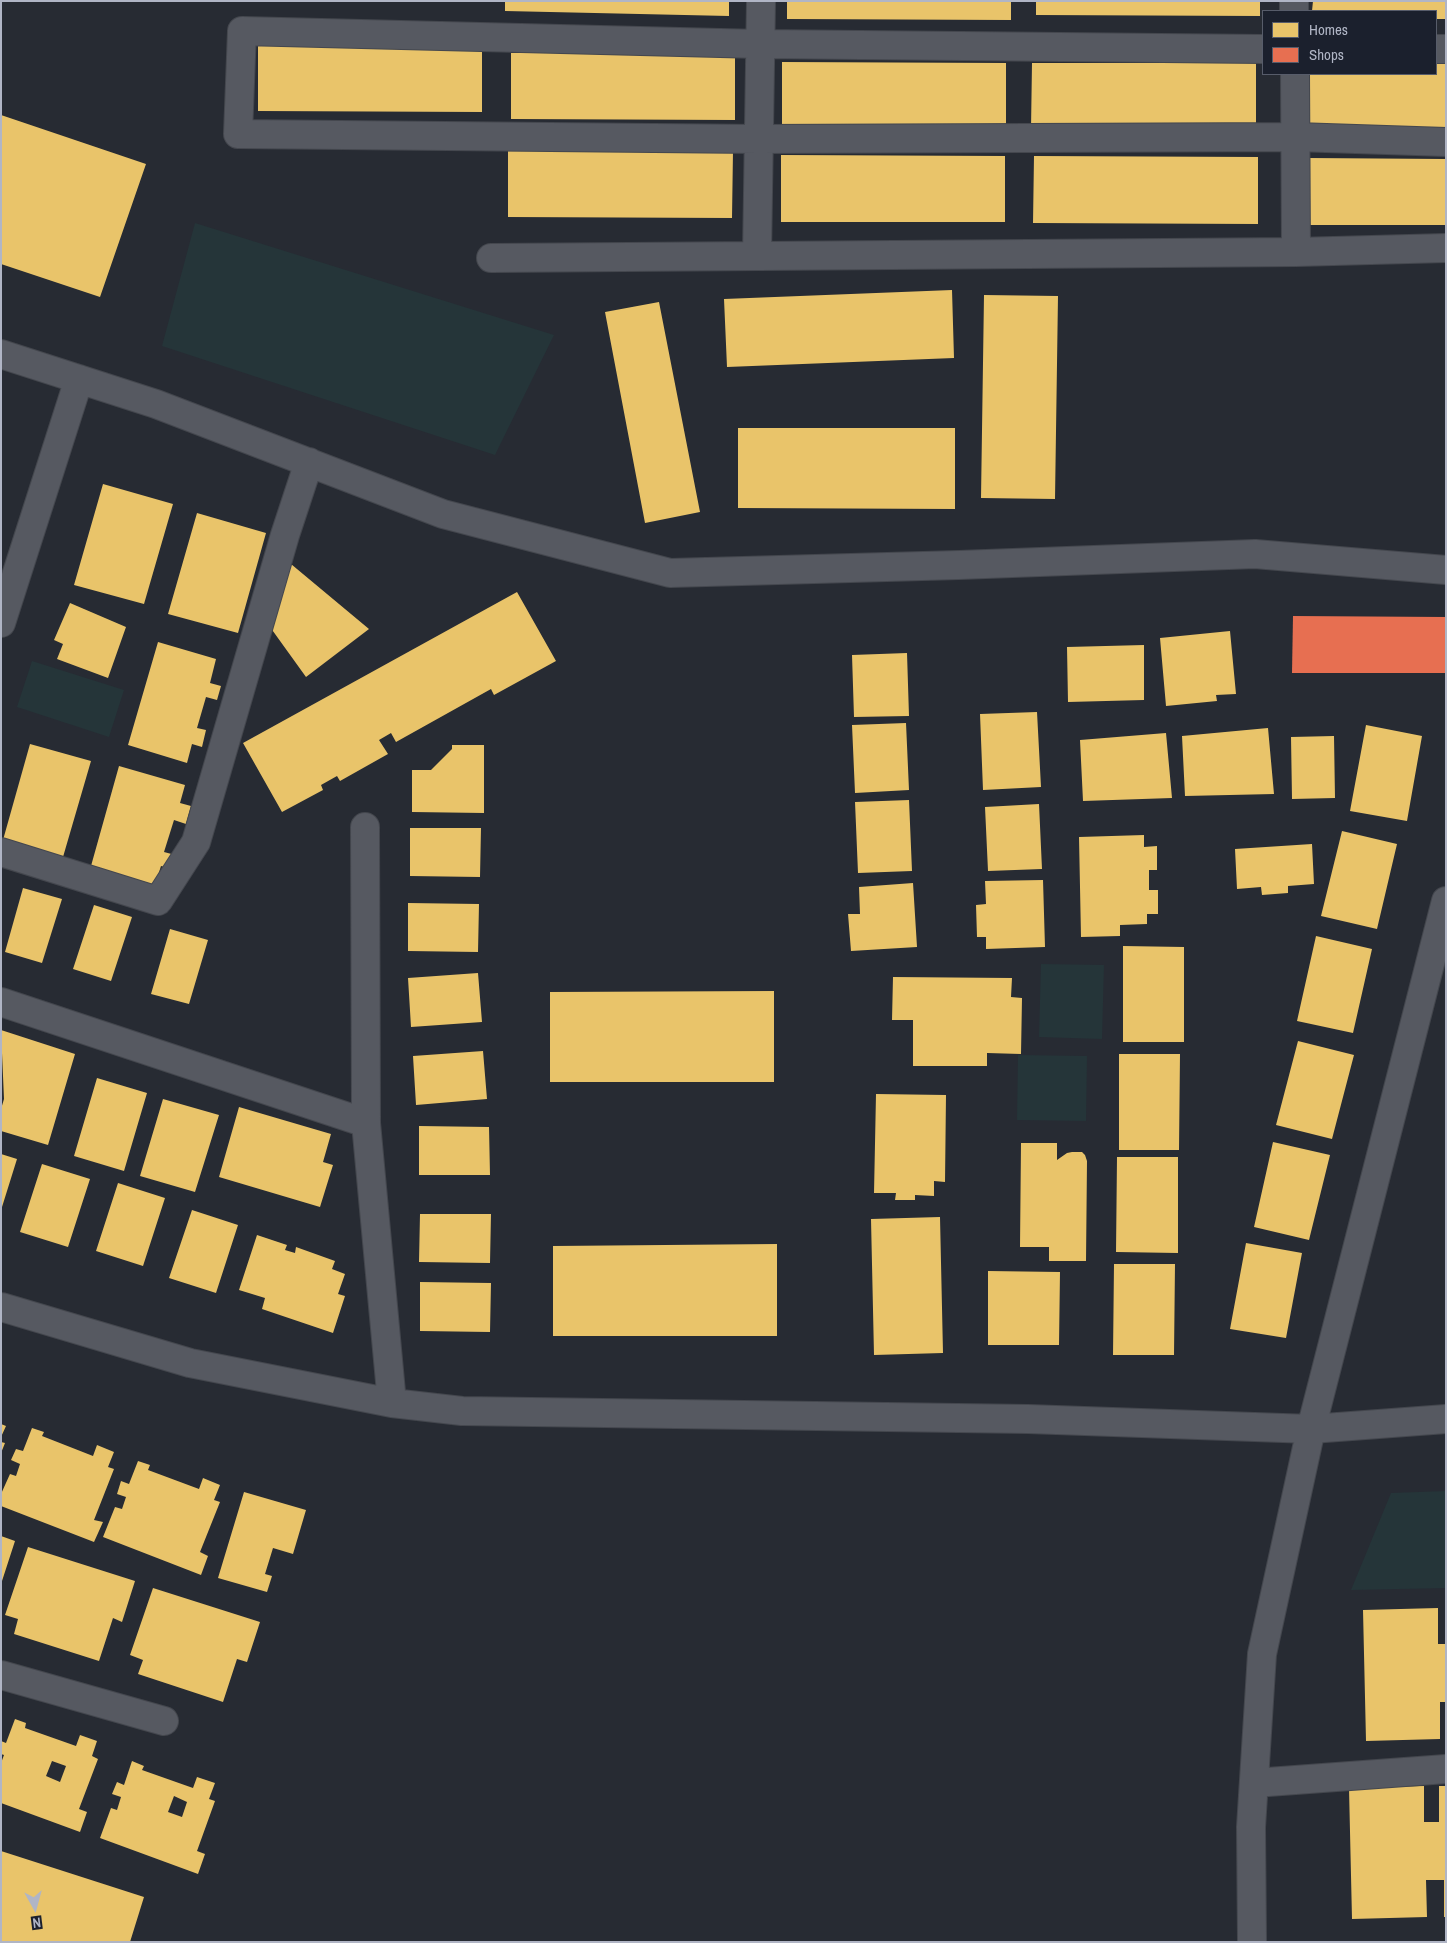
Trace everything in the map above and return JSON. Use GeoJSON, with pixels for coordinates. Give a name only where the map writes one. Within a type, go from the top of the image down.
{"type":"FeatureCollection","features":[{"type":"Feature","properties":{"kind":"street"},"geometry":{"type":"LineString","coordinates":[[757,256],[761,1]]}},
{"type":"Feature","properties":{"kind":"street"},"geometry":{"type":"LineString","coordinates":[[1262,49],[760,44],[242,32],[238,134],[758,139],[1296,137],[1446,142]]}},
{"type":"Feature","properties":{"kind":"street"},"geometry":{"type":"LineString","coordinates":[[1295,75],[1296,252]]}},
{"type":"Feature","properties":{"kind":"street"},"geometry":{"type":"LineString","coordinates":[[491,258],[1296,252],[1446,248]]}},
{"type":"Feature","properties":{"kind":"street"},"geometry":{"type":"LineString","coordinates":[[1,354],[156,404],[443,514],[670,572],[959,565],[1255,554],[1446,570]]}},
{"type":"Feature","properties":{"kind":"street"},"geometry":{"type":"LineString","coordinates":[[1,623],[79,379]]}},
{"type":"Feature","properties":{"kind":"street"},"geometry":{"type":"LineString","coordinates":[[1,852],[158,901],[196,842],[285,535],[309,462]]}},
{"type":"Feature","properties":{"kind":"street"},"geometry":{"type":"LineString","coordinates":[[364,827],[366,1123],[392,1403]]}},
{"type":"Feature","properties":{"kind":"street"},"geometry":{"type":"LineString","coordinates":[[1252,1942],[1251,1828],[1262,1654],[1311,1429],[1446,901]]}},
{"type":"Feature","properties":{"kind":"street"},"geometry":{"type":"LineString","coordinates":[[1,1002],[366,1123]]}},
{"type":"Feature","properties":{"kind":"street"},"geometry":{"type":"LineString","coordinates":[[1,1307],[190,1363],[392,1403],[462,1411],[1028,1419],[1311,1429],[1446,1419]]}},
{"type":"Feature","properties":{"kind":"street"},"geometry":{"type":"LineString","coordinates":[[1,1675],[164,1721]]}},
{"type":"Feature","properties":{"kind":"street"},"geometry":{"type":"LineString","coordinates":[[1254,1783],[1446,1769]]}},
{"type":"Feature","properties":{"kind":"shaded area"},"geometry":{"type":"Polygon","coordinates":[[[195,223],[554,335],[495,455],[162,346],[195,223]]]}},
{"type":"Feature","properties":{"kind":"shaded area"},"geometry":{"type":"Polygon","coordinates":[[[32,661],[124,690],[109,737],[17,707],[32,661]]]}},
{"type":"Feature","properties":{"kind":"shaded area"},"geometry":{"type":"Polygon","coordinates":[[[1041,964],[1104,965],[1102,1039],[1039,1037],[1041,964]]]}},
{"type":"Feature","properties":{"kind":"shaded area"},"geometry":{"type":"Polygon","coordinates":[[[1018,1055],[1087,1056],[1086,1121],[1017,1120],[1018,1055]]]}},
{"type":"Feature","properties":{"kind":"shaded area"},"geometry":{"type":"Polygon","coordinates":[[[1446,1491],[1446,1588],[1351,1590],[1391,1493],[1446,1491]]]}},
{"type":"Feature","properties":{"kind":"building: Homes"},"geometry":{"type":"Polygon","coordinates":[[[505,1],[729,1],[729,16],[505,11],[505,1]]]}},
{"type":"Feature","properties":{"kind":"building: Homes"},"geometry":{"type":"Polygon","coordinates":[[[787,1],[1011,1],[1011,20],[787,19],[787,1]]]}},
{"type":"Feature","properties":{"kind":"building: Homes"},"geometry":{"type":"Polygon","coordinates":[[[1036,1],[1260,1],[1260,16],[1036,15],[1036,1]]]}},
{"type":"Feature","properties":{"kind":"building: Homes"},"geometry":{"type":"Polygon","coordinates":[[[1313,1],[1446,1],[1446,19],[1437,19],[1437,10],[1312,10],[1313,1]]]}},
{"type":"Feature","properties":{"kind":"building: Homes"},"geometry":{"type":"Polygon","coordinates":[[[258,44],[482,45],[482,112],[258,111],[258,44]]]}},
{"type":"Feature","properties":{"kind":"building: Homes"},"geometry":{"type":"Polygon","coordinates":[[[511,53],[735,53],[735,120],[511,119],[511,53]]]}},
{"type":"Feature","properties":{"kind":"building: Homes"},"geometry":{"type":"Polygon","coordinates":[[[782,62],[1006,63],[1006,130],[782,129],[782,62]]]}},
{"type":"Feature","properties":{"kind":"building: Homes"},"geometry":{"type":"Polygon","coordinates":[[[1032,63],[1256,63],[1256,130],[1031,129],[1032,63]]]}},
{"type":"Feature","properties":{"kind":"building: Homes"},"geometry":{"type":"Polygon","coordinates":[[[1437,64],[1446,64],[1446,130],[1309,130],[1309,75],[1437,75],[1437,64]]]}},
{"type":"Feature","properties":{"kind":"building: Homes"},"geometry":{"type":"Polygon","coordinates":[[[1,115],[146,164],[100,297],[1,264],[1,115]]]}},
{"type":"Feature","properties":{"kind":"building: Homes"},"geometry":{"type":"Polygon","coordinates":[[[508,151],[733,151],[732,218],[508,217],[508,151]]]}},
{"type":"Feature","properties":{"kind":"building: Homes"},"geometry":{"type":"Polygon","coordinates":[[[781,155],[1005,156],[1005,222],[781,222],[781,155]]]}},
{"type":"Feature","properties":{"kind":"building: Homes"},"geometry":{"type":"Polygon","coordinates":[[[1034,156],[1258,157],[1258,224],[1033,223],[1034,156]]]}},
{"type":"Feature","properties":{"kind":"building: Homes"},"geometry":{"type":"Polygon","coordinates":[[[1308,158],[1446,159],[1446,225],[1307,225],[1308,158]]]}},
{"type":"Feature","properties":{"kind":"building: Homes"},"geometry":{"type":"Polygon","coordinates":[[[952,290],[954,358],[727,367],[724,299],[952,290]]]}},
{"type":"Feature","properties":{"kind":"building: Homes"},"geometry":{"type":"Polygon","coordinates":[[[984,295],[1058,296],[1055,499],[981,498],[984,295]]]}},
{"type":"Feature","properties":{"kind":"building: Homes"},"geometry":{"type":"Polygon","coordinates":[[[659,302],[700,512],[645,523],[605,312],[659,302]]]}},
{"type":"Feature","properties":{"kind":"building: Homes"},"geometry":{"type":"Polygon","coordinates":[[[738,428],[955,428],[955,509],[738,508],[738,428]]]}},
{"type":"Feature","properties":{"kind":"building: Homes"},"geometry":{"type":"Polygon","coordinates":[[[103,484],[173,504],[144,604],[74,585],[103,484]]]}},
{"type":"Feature","properties":{"kind":"building: Homes"},"geometry":{"type":"Polygon","coordinates":[[[197,513],[266,533],[238,633],[168,614],[197,513]]]}},
{"type":"Feature","properties":{"kind":"building: Homes"},"geometry":{"type":"Polygon","coordinates":[[[291,564],[369,629],[306,677],[270,627],[291,564]]]}},
{"type":"Feature","properties":{"kind":"building: Homes"},"geometry":{"type":"Polygon","coordinates":[[[517,592],[556,661],[494,695],[491,689],[396,742],[391,733],[379,740],[388,754],[340,781],[337,776],[321,785],[323,790],[282,812],[243,743],[517,592]]]}},
{"type":"Feature","properties":{"kind":"building: Homes"},"geometry":{"type":"Polygon","coordinates":[[[70,603],[126,627],[108,678],[57,659],[63,644],[54,640],[70,603]]]}},
{"type":"Feature","properties":{"kind":"building: Homes"},"geometry":{"type":"Polygon","coordinates":[[[1230,631],[1236,694],[1216,695],[1217,701],[1166,706],[1160,638],[1230,631]]]}},
{"type":"Feature","properties":{"kind":"building: Homes"},"geometry":{"type":"Polygon","coordinates":[[[158,642],[216,659],[210,683],[221,686],[217,700],[206,697],[197,728],[206,730],[202,747],[192,744],[187,763],[128,745],[158,642]]]}},
{"type":"Feature","properties":{"kind":"building: Homes"},"geometry":{"type":"Polygon","coordinates":[[[1144,645],[1144,700],[1068,702],[1067,647],[1144,645]]]}},
{"type":"Feature","properties":{"kind":"building: Homes"},"geometry":{"type":"Polygon","coordinates":[[[907,653],[909,716],[854,717],[852,655],[907,653]]]}},
{"type":"Feature","properties":{"kind":"building: Homes"},"geometry":{"type":"Polygon","coordinates":[[[1037,712],[1041,787],[983,790],[980,714],[1037,712]]]}},
{"type":"Feature","properties":{"kind":"building: Homes"},"geometry":{"type":"Polygon","coordinates":[[[906,723],[909,790],[855,793],[852,725],[906,723]]]}},
{"type":"Feature","properties":{"kind":"building: Homes"},"geometry":{"type":"Polygon","coordinates":[[[1366,725],[1422,736],[1407,821],[1350,811],[1366,725]]]}},
{"type":"Feature","properties":{"kind":"building: Homes"},"geometry":{"type":"Polygon","coordinates":[[[1268,728],[1274,794],[1185,796],[1182,736],[1268,728]]]}},
{"type":"Feature","properties":{"kind":"building: Homes"},"geometry":{"type":"Polygon","coordinates":[[[1166,733],[1172,798],[1083,801],[1080,740],[1166,733]]]}},
{"type":"Feature","properties":{"kind":"building: Homes"},"geometry":{"type":"Polygon","coordinates":[[[1334,736],[1335,798],[1292,799],[1291,737],[1334,736]]]}},
{"type":"Feature","properties":{"kind":"building: Homes"},"geometry":{"type":"Polygon","coordinates":[[[30,744],[91,761],[63,857],[3,840],[30,744]]]}},
{"type":"Feature","properties":{"kind":"building: Homes"},"geometry":{"type":"Polygon","coordinates":[[[452,745],[484,745],[484,813],[412,812],[412,770],[431,770],[452,749],[452,745]]]}},
{"type":"Feature","properties":{"kind":"building: Homes"},"geometry":{"type":"Polygon","coordinates":[[[119,766],[185,785],[180,803],[191,806],[186,824],[174,820],[164,852],[179,856],[175,870],[161,866],[155,885],[91,866],[119,766]]]}},
{"type":"Feature","properties":{"kind":"building: Homes"},"geometry":{"type":"Polygon","coordinates":[[[909,800],[912,871],[858,873],[855,802],[909,800]]]}},
{"type":"Feature","properties":{"kind":"building: Homes"},"geometry":{"type":"Polygon","coordinates":[[[1039,804],[1042,869],[988,871],[985,807],[1039,804]]]}},
{"type":"Feature","properties":{"kind":"building: Homes"},"geometry":{"type":"Polygon","coordinates":[[[410,828],[481,828],[480,877],[410,876],[410,828]]]}},
{"type":"Feature","properties":{"kind":"building: Homes"},"geometry":{"type":"Polygon","coordinates":[[[1342,831],[1397,844],[1377,929],[1321,916],[1342,831]]]}},
{"type":"Feature","properties":{"kind":"building: Homes"},"geometry":{"type":"Polygon","coordinates":[[[1144,835],[1144,847],[1157,846],[1157,870],[1149,870],[1149,890],[1158,890],[1158,914],[1147,914],[1147,924],[1120,925],[1120,936],[1081,937],[1079,837],[1144,835]]]}},
{"type":"Feature","properties":{"kind":"building: Homes"},"geometry":{"type":"Polygon","coordinates":[[[1312,844],[1314,884],[1288,886],[1288,893],[1262,895],[1261,887],[1237,889],[1235,849],[1312,844]]]}},
{"type":"Feature","properties":{"kind":"building: Homes"},"geometry":{"type":"Polygon","coordinates":[[[1043,880],[1045,947],[986,949],[986,937],[977,937],[976,905],[986,904],[985,881],[1043,880]]]}},
{"type":"Feature","properties":{"kind":"building: Homes"},"geometry":{"type":"Polygon","coordinates":[[[913,883],[917,947],[851,951],[848,914],[860,914],[859,887],[913,883]]]}},
{"type":"Feature","properties":{"kind":"building: Homes"},"geometry":{"type":"Polygon","coordinates":[[[23,888],[62,899],[42,963],[5,952],[23,888]]]}},
{"type":"Feature","properties":{"kind":"building: Homes"},"geometry":{"type":"Polygon","coordinates":[[[408,903],[479,904],[478,952],[408,951],[408,903]]]}},
{"type":"Feature","properties":{"kind":"building: Homes"},"geometry":{"type":"Polygon","coordinates":[[[94,905],[132,917],[111,981],[73,969],[94,905]]]}},
{"type":"Feature","properties":{"kind":"building: Homes"},"geometry":{"type":"Polygon","coordinates":[[[170,929],[208,940],[189,1004],[151,994],[170,929]]]}},
{"type":"Feature","properties":{"kind":"building: Homes"},"geometry":{"type":"Polygon","coordinates":[[[1316,936],[1372,949],[1353,1033],[1297,1021],[1316,936]]]}},
{"type":"Feature","properties":{"kind":"building: Homes"},"geometry":{"type":"Polygon","coordinates":[[[1123,946],[1184,947],[1184,1042],[1123,1042],[1123,946]]]}},
{"type":"Feature","properties":{"kind":"building: Homes"},"geometry":{"type":"Polygon","coordinates":[[[478,973],[482,1022],[411,1027],[408,978],[478,973]]]}},
{"type":"Feature","properties":{"kind":"building: Homes"},"geometry":{"type":"Polygon","coordinates":[[[893,977],[1012,978],[1011,997],[1022,998],[1021,1054],[987,1053],[987,1066],[913,1066],[913,1020],[892,1020],[893,977]]]}},
{"type":"Feature","properties":{"kind":"building: Homes"},"geometry":{"type":"Polygon","coordinates":[[[774,991],[774,1082],[550,1082],[550,992],[774,991]]]}},
{"type":"Feature","properties":{"kind":"building: Homes"},"geometry":{"type":"Polygon","coordinates":[[[1,1030],[75,1054],[48,1145],[1,1131],[1,1109],[4,1099],[1,1030]]]}},
{"type":"Feature","properties":{"kind":"building: Homes"},"geometry":{"type":"Polygon","coordinates":[[[1298,1041],[1354,1055],[1332,1139],[1276,1125],[1298,1041]]]}},
{"type":"Feature","properties":{"kind":"building: Homes"},"geometry":{"type":"Polygon","coordinates":[[[483,1051],[487,1099],[416,1105],[413,1056],[483,1051]]]}},
{"type":"Feature","properties":{"kind":"building: Homes"},"geometry":{"type":"Polygon","coordinates":[[[1119,1054],[1180,1054],[1179,1150],[1119,1150],[1119,1054]]]}},
{"type":"Feature","properties":{"kind":"building: Homes"},"geometry":{"type":"Polygon","coordinates":[[[97,1078],[147,1093],[124,1171],[74,1156],[97,1078]]]}},
{"type":"Feature","properties":{"kind":"building: Homes"},"geometry":{"type":"Polygon","coordinates":[[[876,1094],[946,1095],[945,1182],[934,1181],[934,1196],[915,1195],[915,1200],[895,1200],[896,1193],[874,1193],[876,1094]]]}},
{"type":"Feature","properties":{"kind":"building: Homes"},"geometry":{"type":"Polygon","coordinates":[[[163,1099],[219,1115],[195,1192],[140,1176],[163,1099]]]}},
{"type":"Feature","properties":{"kind":"building: Homes"},"geometry":{"type":"Polygon","coordinates":[[[239,1107],[331,1134],[323,1162],[333,1165],[320,1207],[219,1177],[239,1107]]]}},
{"type":"Feature","properties":{"kind":"building: Homes"},"geometry":{"type":"Polygon","coordinates":[[[419,1126],[489,1127],[490,1175],[419,1175],[419,1126]]]}},
{"type":"Feature","properties":{"kind":"building: Homes"},"geometry":{"type":"Polygon","coordinates":[[[1273,1142],[1330,1155],[1309,1240],[1254,1227],[1273,1142]]]}},
{"type":"Feature","properties":{"kind":"building: Homes"},"geometry":{"type":"Polygon","coordinates":[[[1021,1143],[1057,1143],[1057,1160],[1072,1152],[1082,1152],[1085,1155],[1087,1161],[1086,1261],[1049,1261],[1049,1247],[1020,1247],[1021,1143]]]}},
{"type":"Feature","properties":{"kind":"building: Homes"},"geometry":{"type":"Polygon","coordinates":[[[1,1154],[17,1159],[2,1207],[1,1207],[1,1154]]]}},
{"type":"Feature","properties":{"kind":"building: Homes"},"geometry":{"type":"Polygon","coordinates":[[[1117,1157],[1178,1157],[1178,1253],[1116,1252],[1117,1157]]]}},
{"type":"Feature","properties":{"kind":"building: Homes"},"geometry":{"type":"Polygon","coordinates":[[[42,1164],[90,1179],[68,1247],[20,1232],[42,1164]]]}},
{"type":"Feature","properties":{"kind":"building: Homes"},"geometry":{"type":"Polygon","coordinates":[[[118,1183],[165,1198],[143,1266],[96,1251],[118,1183]]]}},
{"type":"Feature","properties":{"kind":"building: Homes"},"geometry":{"type":"Polygon","coordinates":[[[192,1210],[238,1225],[216,1293],[169,1278],[192,1210]]]}},
{"type":"Feature","properties":{"kind":"building: Homes"},"geometry":{"type":"Polygon","coordinates":[[[420,1214],[491,1214],[490,1263],[419,1262],[420,1214]]]}},
{"type":"Feature","properties":{"kind":"building: Homes"},"geometry":{"type":"Polygon","coordinates":[[[940,1217],[943,1353],[874,1355],[871,1219],[940,1217]]]}},
{"type":"Feature","properties":{"kind":"building: Homes"},"geometry":{"type":"Polygon","coordinates":[[[257,1235],[287,1245],[285,1250],[295,1253],[296,1247],[335,1261],[332,1269],[345,1274],[338,1294],[345,1296],[333,1333],[262,1309],[265,1298],[239,1290],[257,1235]]]}},
{"type":"Feature","properties":{"kind":"building: Homes"},"geometry":{"type":"Polygon","coordinates":[[[1246,1243],[1302,1253],[1286,1338],[1230,1329],[1246,1243]]]}},
{"type":"Feature","properties":{"kind":"building: Homes"},"geometry":{"type":"Polygon","coordinates":[[[777,1244],[777,1336],[553,1336],[553,1246],[777,1244]]]}},
{"type":"Feature","properties":{"kind":"building: Homes"},"geometry":{"type":"Polygon","coordinates":[[[1114,1264],[1175,1264],[1174,1355],[1113,1355],[1114,1264]]]}},
{"type":"Feature","properties":{"kind":"building: Homes"},"geometry":{"type":"Polygon","coordinates":[[[988,1271],[1060,1272],[1059,1345],[988,1345],[988,1271]]]}},
{"type":"Feature","properties":{"kind":"building: Homes"},"geometry":{"type":"Polygon","coordinates":[[[420,1282],[491,1283],[490,1332],[420,1331],[420,1282]]]}},
{"type":"Feature","properties":{"kind":"building: Homes"},"geometry":{"type":"Polygon","coordinates":[[[1,1424],[6,1426],[1,1437],[1,1424]]]}},
{"type":"Feature","properties":{"kind":"building: Homes"},"geometry":{"type":"Polygon","coordinates":[[[32,1428],[44,1432],[42,1436],[93,1456],[97,1445],[114,1452],[108,1467],[114,1469],[94,1520],[103,1522],[94,1542],[1,1506],[1,1494],[10,1474],[16,1476],[20,1464],[11,1460],[16,1449],[23,1451],[32,1428]]]}},
{"type":"Feature","properties":{"kind":"building: Homes"},"geometry":{"type":"Polygon","coordinates":[[[1,1442],[5,1443],[1,1453],[1,1442]]]}},
{"type":"Feature","properties":{"kind":"building: Homes"},"geometry":{"type":"Polygon","coordinates":[[[138,1461],[150,1465],[148,1470],[199,1489],[203,1478],[220,1485],[214,1500],[220,1502],[200,1552],[208,1556],[201,1575],[103,1537],[115,1507],[122,1509],[126,1497],[117,1494],[121,1481],[129,1484],[138,1461]]]}},
{"type":"Feature","properties":{"kind":"building: Homes"},"geometry":{"type":"Polygon","coordinates":[[[244,1492],[306,1510],[293,1554],[273,1548],[265,1574],[272,1576],[267,1592],[218,1578],[244,1492]]]}},
{"type":"Feature","properties":{"kind":"building: Homes"},"geometry":{"type":"Polygon","coordinates":[[[1,1536],[15,1541],[2,1581],[1,1581],[1,1536]]]}},
{"type":"Feature","properties":{"kind":"building: Homes"},"geometry":{"type":"Polygon","coordinates":[[[28,1547],[135,1581],[122,1622],[113,1618],[99,1661],[14,1634],[18,1619],[5,1615],[28,1547]]]}},
{"type":"Feature","properties":{"kind":"building: Homes"},"geometry":{"type":"Polygon","coordinates":[[[153,1588],[260,1622],[247,1662],[237,1659],[223,1702],[138,1674],[143,1660],[130,1655],[153,1588]]]}},
{"type":"Feature","properties":{"kind":"building: Homes"},"geometry":{"type":"Polygon","coordinates":[[[1438,1608],[1438,1644],[1446,1644],[1446,1702],[1440,1702],[1440,1739],[1366,1741],[1363,1610],[1438,1608]]]}},
{"type":"Feature","properties":{"kind":"building: Homes"},"geometry":{"type":"Polygon","coordinates":[[[15,1719],[26,1723],[25,1728],[76,1746],[80,1735],[97,1741],[92,1756],[98,1759],[79,1809],[87,1812],[80,1832],[1,1803],[1,1763],[4,1755],[1,1754],[1,1741],[6,1743],[15,1719]],[[52,1761],[46,1776],[60,1782],[66,1766],[52,1761]]]}},
{"type":"Feature","properties":{"kind":"building: Homes"},"geometry":{"type":"Polygon","coordinates":[[[132,1761],[144,1766],[142,1770],[193,1788],[197,1777],[215,1783],[209,1799],[215,1801],[197,1851],[205,1854],[198,1874],[100,1838],[111,1808],[117,1810],[121,1797],[112,1794],[117,1782],[124,1785],[132,1761]],[[174,1796],[168,1812],[182,1817],[187,1802],[174,1796]]]}},
{"type":"Feature","properties":{"kind":"building: Homes"},"geometry":{"type":"Polygon","coordinates":[[[1424,1786],[1424,1822],[1439,1822],[1439,1786],[1446,1786],[1446,1917],[1444,1917],[1444,1880],[1426,1880],[1427,1917],[1352,1919],[1349,1788],[1424,1786]]]}},
{"type":"Feature","properties":{"kind":"building: Homes"},"geometry":{"type":"Polygon","coordinates":[[[1,1851],[144,1897],[130,1942],[1,1942],[1,1851]]]}},
{"type":"Feature","properties":{"kind":"building: Shops"},"geometry":{"type":"Polygon","coordinates":[[[1293,616],[1446,617],[1446,673],[1292,673],[1293,616]]]}}]}
